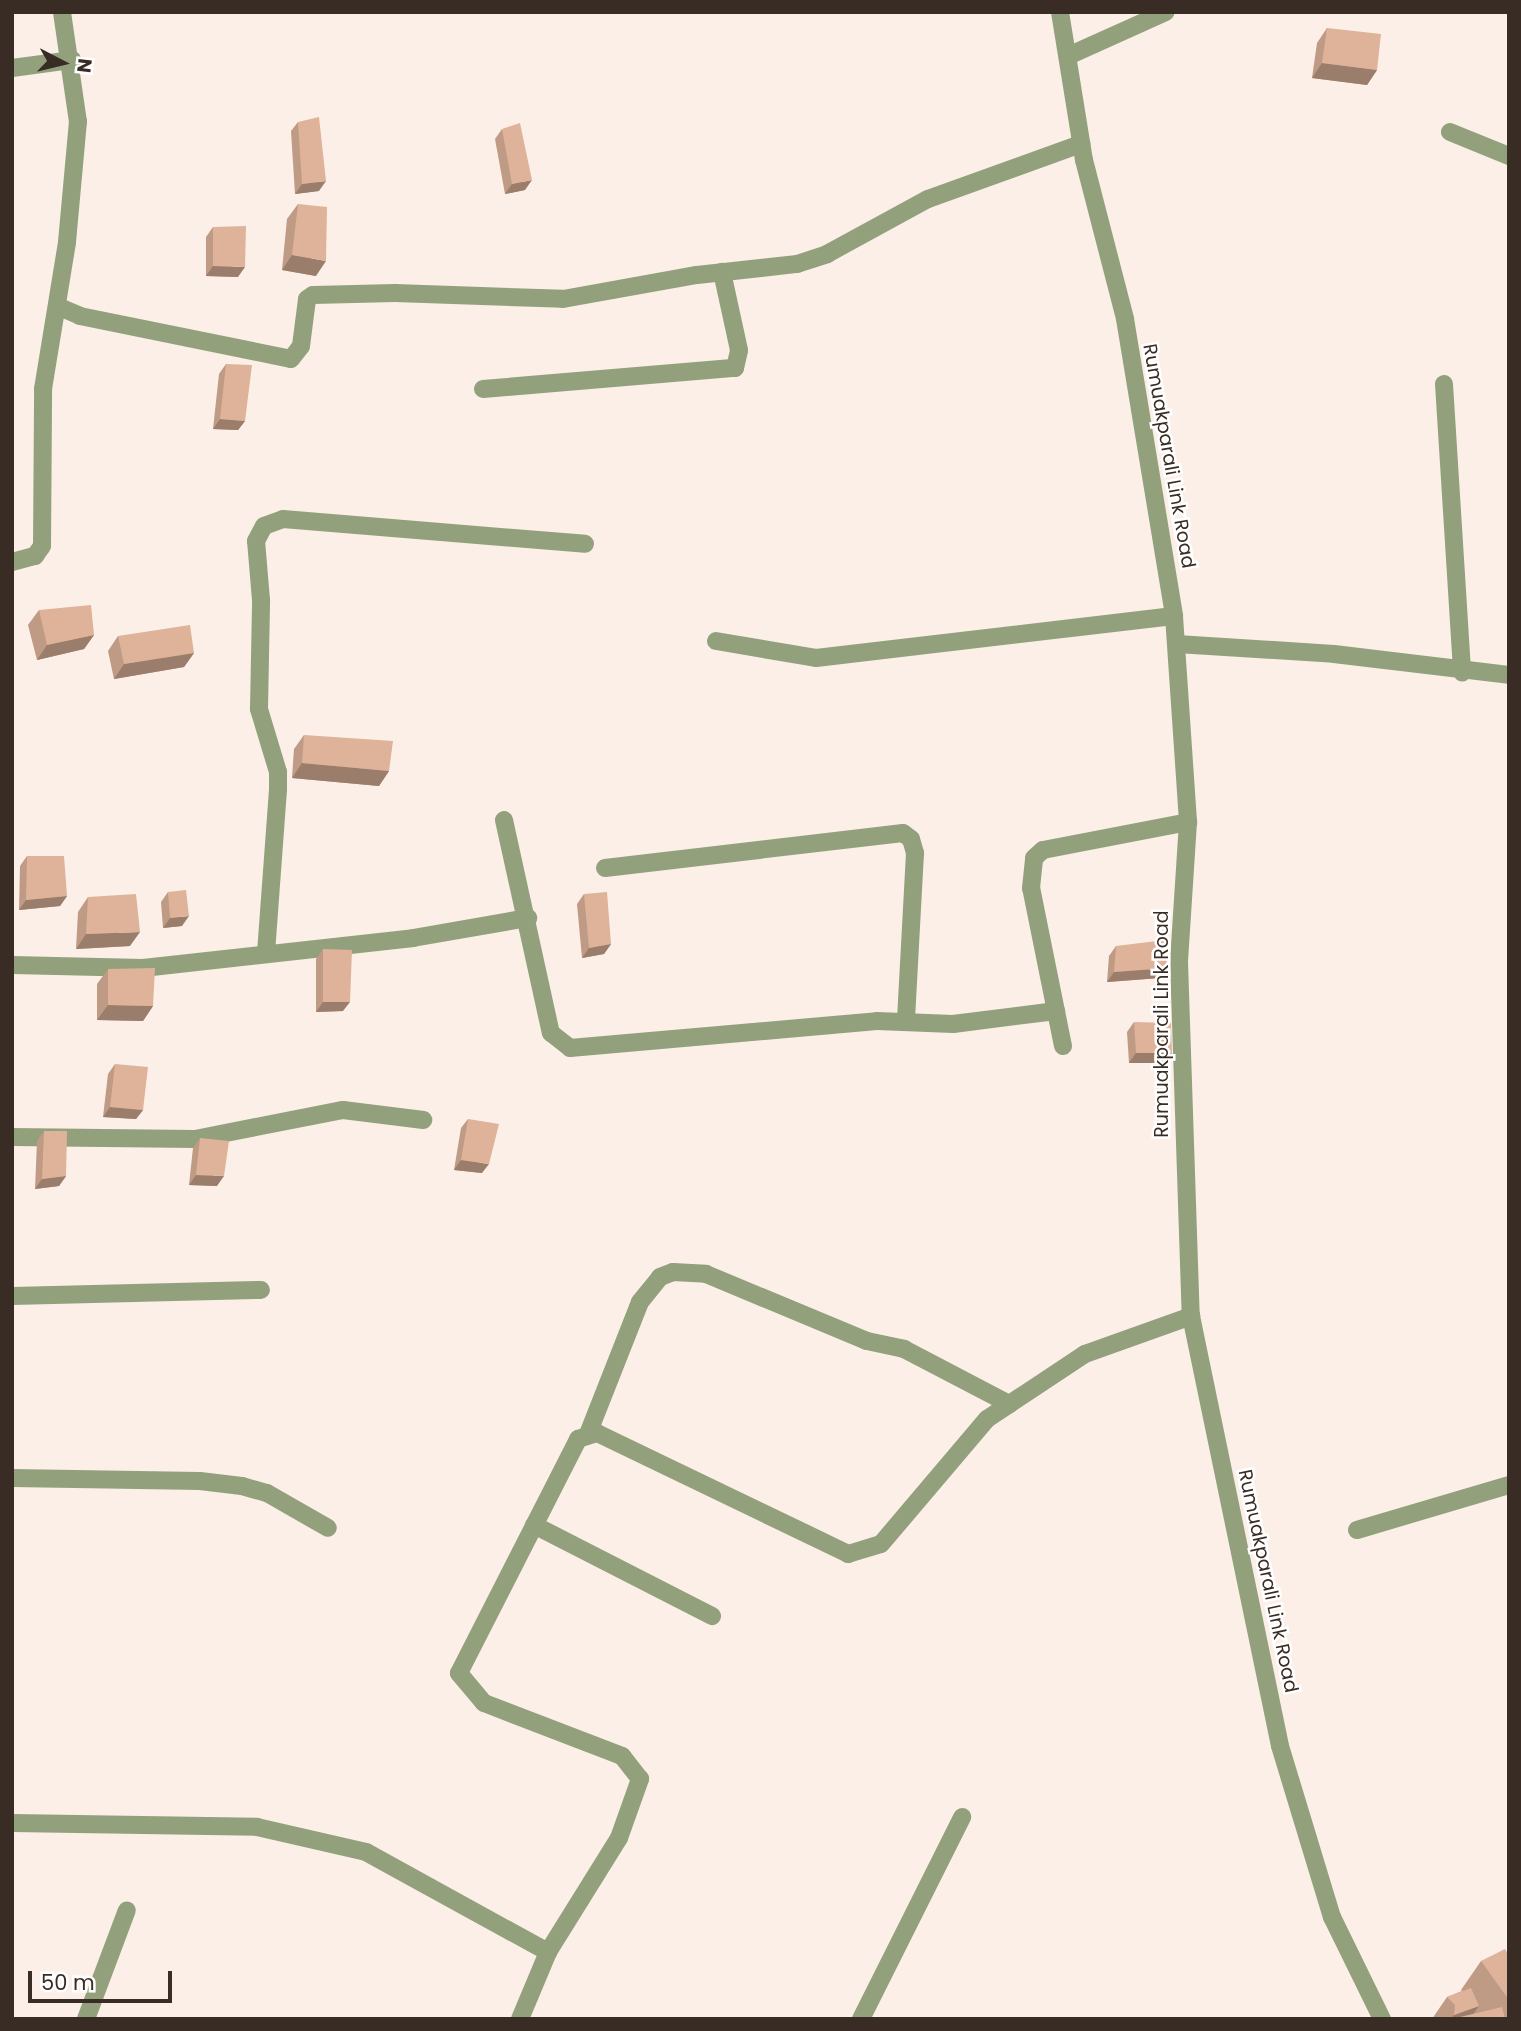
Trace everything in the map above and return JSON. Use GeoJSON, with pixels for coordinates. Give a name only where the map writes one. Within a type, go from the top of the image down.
{"type":"FeatureCollection","features":[{"type":"Feature","properties":{"kind":"street"},"geometry":{"type":"LineString","coordinates":[[12,562],[35,556],[42,546],[43,389],[57,306],[78,122],[72,60],[62,12]]}},
{"type":"Feature","properties":{"kind":"street","name":"Rumuakparali Link Road"},"geometry":{"type":"LineString","coordinates":[[1060,12],[1082,144],[1116,276],[1177,644],[1188,822],[1180,962],[1191,1316],[1280,1746],[1332,1917],[1382,2019]]}},
{"type":"Feature","properties":{"kind":"street"},"geometry":{"type":"LineString","coordinates":[[1068,56],[1166,12]]}},
{"type":"Feature","properties":{"kind":"street"},"geometry":{"type":"LineString","coordinates":[[12,68],[72,60]]}},
{"type":"Feature","properties":{"kind":"street"},"geometry":{"type":"LineString","coordinates":[[1450,132],[1509,156]]}},
{"type":"Feature","properties":{"kind":"street"},"geometry":{"type":"LineString","coordinates":[[57,306],[80,316],[291,359],[301,346],[306,299],[313,295],[563,299],[722,272],[797,264],[827,254],[928,200],[1082,144]]}},
{"type":"Feature","properties":{"kind":"street"},"geometry":{"type":"LineString","coordinates":[[483,389],[735,368],[739,350],[722,272]]}},
{"type":"Feature","properties":{"kind":"street"},"geometry":{"type":"LineString","coordinates":[[1444,384],[1462,672]]}},
{"type":"Feature","properties":{"kind":"street"},"geometry":{"type":"LineString","coordinates":[[265,953],[278,772],[259,709],[261,600],[256,541],[264,526],[283,519],[585,544]]}},
{"type":"Feature","properties":{"kind":"street"},"geometry":{"type":"LineString","coordinates":[[716,641],[816,658],[1174,615]]}},
{"type":"Feature","properties":{"kind":"street"},"geometry":{"type":"LineString","coordinates":[[1177,644],[1334,654],[1509,676]]}},
{"type":"Feature","properties":{"kind":"street"},"geometry":{"type":"LineString","coordinates":[[504,820],[528,918],[551,1033],[570,1048],[906,1020],[953,1024],[1056,1011]]}},
{"type":"Feature","properties":{"kind":"street"},"geometry":{"type":"LineString","coordinates":[[1063,1046],[1031,888],[1034,858],[1043,850],[1188,822]]}},
{"type":"Feature","properties":{"kind":"street"},"geometry":{"type":"LineString","coordinates":[[605,868],[903,832],[911,839],[915,853],[906,1020]]}},
{"type":"Feature","properties":{"kind":"street"},"geometry":{"type":"LineString","coordinates":[[12,965],[143,968],[414,938],[528,918]]}},
{"type":"Feature","properties":{"kind":"street"},"geometry":{"type":"LineString","coordinates":[[12,1137],[195,1139],[343,1110],[423,1120]]}},
{"type":"Feature","properties":{"kind":"street"},"geometry":{"type":"LineString","coordinates":[[588,1434],[640,1302],[660,1277],[673,1272],[706,1274],[867,1341],[904,1349],[1009,1404]]}},
{"type":"Feature","properties":{"kind":"street"},"geometry":{"type":"LineString","coordinates":[[12,1296],[261,1290]]}},
{"type":"Feature","properties":{"kind":"street"},"geometry":{"type":"LineString","coordinates":[[522,2018],[548,1952],[619,1838],[640,1779],[622,1756],[484,1703],[458,1672],[578,1439],[597,1433],[848,1554],[881,1544],[986,1419],[1085,1354],[1191,1316]]}},
{"type":"Feature","properties":{"kind":"street"},"geometry":{"type":"LineString","coordinates":[[12,1478],[200,1481],[242,1486],[267,1493],[328,1528]]}},
{"type":"Feature","properties":{"kind":"street"},"geometry":{"type":"LineString","coordinates":[[1357,1530],[1509,1485]]}},
{"type":"Feature","properties":{"kind":"street"},"geometry":{"type":"LineString","coordinates":[[534,1525],[712,1616]]}},
{"type":"Feature","properties":{"kind":"street"},"geometry":{"type":"LineString","coordinates":[[860,2019],[962,1817]]}},
{"type":"Feature","properties":{"kind":"street"},"geometry":{"type":"LineString","coordinates":[[12,1823],[257,1827],[366,1852],[548,1952]]}},
{"type":"Feature","properties":{"kind":"street"},"geometry":{"type":"LineString","coordinates":[[86,2019],[127,1910]]}},
{"type":"Feature","properties":{"kind":"building"},"geometry":{"type":"Polygon","coordinates":[[[1327,28],[1381,34],[1377,70],[1322,63],[1327,28]]]}},
{"type":"Feature","properties":{"kind":"building"},"geometry":{"type":"Polygon","coordinates":[[[319,117],[326,181],[302,184],[298,122],[319,117]]]}},
{"type":"Feature","properties":{"kind":"building"},"geometry":{"type":"Polygon","coordinates":[[[520,123],[532,180],[512,184],[502,129],[520,123]]]}},
{"type":"Feature","properties":{"kind":"building"},"geometry":{"type":"Polygon","coordinates":[[[298,204],[327,207],[326,261],[292,255],[298,204]]]}},
{"type":"Feature","properties":{"kind":"building"},"geometry":{"type":"Polygon","coordinates":[[[246,226],[245,267],[213,266],[213,227],[246,226]]]}},
{"type":"Feature","properties":{"kind":"building"},"geometry":{"type":"Polygon","coordinates":[[[226,364],[252,365],[245,421],[220,419],[226,364]]]}},
{"type":"Feature","properties":{"kind":"building"},"geometry":{"type":"Polygon","coordinates":[[[91,605],[94,635],[47,645],[39,610],[91,605]]]}},
{"type":"Feature","properties":{"kind":"building"},"geometry":{"type":"Polygon","coordinates":[[[190,625],[194,653],[124,664],[118,636],[190,625]]]}},
{"type":"Feature","properties":{"kind":"building"},"geometry":{"type":"Polygon","coordinates":[[[304,735],[393,741],[389,771],[302,763],[304,735]]]}},
{"type":"Feature","properties":{"kind":"building"},"geometry":{"type":"Polygon","coordinates":[[[27,856],[64,856],[67,896],[26,900],[27,856]]]}},
{"type":"Feature","properties":{"kind":"building"},"geometry":{"type":"Polygon","coordinates":[[[186,890],[189,916],[170,918],[168,892],[186,890]]]}},
{"type":"Feature","properties":{"kind":"building"},"geometry":{"type":"Polygon","coordinates":[[[607,892],[611,944],[589,948],[584,894],[607,892]]]}},
{"type":"Feature","properties":{"kind":"building"},"geometry":{"type":"Polygon","coordinates":[[[136,894],[140,932],[86,934],[88,897],[136,894]]]}},
{"type":"Feature","properties":{"kind":"building"},"geometry":{"type":"Polygon","coordinates":[[[1165,940],[1167,968],[1114,972],[1116,946],[1165,940]]]}},
{"type":"Feature","properties":{"kind":"building"},"geometry":{"type":"Polygon","coordinates":[[[323,949],[352,950],[350,1002],[323,1002],[323,949]]]}},
{"type":"Feature","properties":{"kind":"building"},"geometry":{"type":"Polygon","coordinates":[[[155,968],[153,1006],[108,1005],[108,969],[155,968]]]}},
{"type":"Feature","properties":{"kind":"building"},"geometry":{"type":"Polygon","coordinates":[[[1134,1022],[1171,1023],[1172,1053],[1136,1053],[1134,1022]]]}},
{"type":"Feature","properties":{"kind":"building"},"geometry":{"type":"Polygon","coordinates":[[[115,1064],[148,1067],[143,1110],[110,1107],[115,1064]]]}},
{"type":"Feature","properties":{"kind":"building"},"geometry":{"type":"Polygon","coordinates":[[[468,1119],[499,1124],[489,1164],[461,1160],[468,1119]]]}},
{"type":"Feature","properties":{"kind":"building"},"geometry":{"type":"Polygon","coordinates":[[[44,1131],[67,1131],[66,1176],[42,1179],[44,1131]]]}},
{"type":"Feature","properties":{"kind":"building"},"geometry":{"type":"Polygon","coordinates":[[[200,1138],[229,1141],[224,1176],[196,1175],[200,1138]]]}},
{"type":"Feature","properties":{"kind":"building"},"geometry":{"type":"Polygon","coordinates":[[[1505,1949],[1509,1955],[1509,2000],[1481,1961],[1505,1949]]]}},
{"type":"Feature","properties":{"kind":"building"},"geometry":{"type":"Polygon","coordinates":[[[1471,1988],[1479,2006],[1454,2015],[1455,2005],[1447,1997],[1471,1988]]]}},
{"type":"Feature","properties":{"kind":"building"},"geometry":{"type":"Polygon","coordinates":[[[1502,2007],[1505,2019],[1460,2017],[1502,2007]]]}}]}
